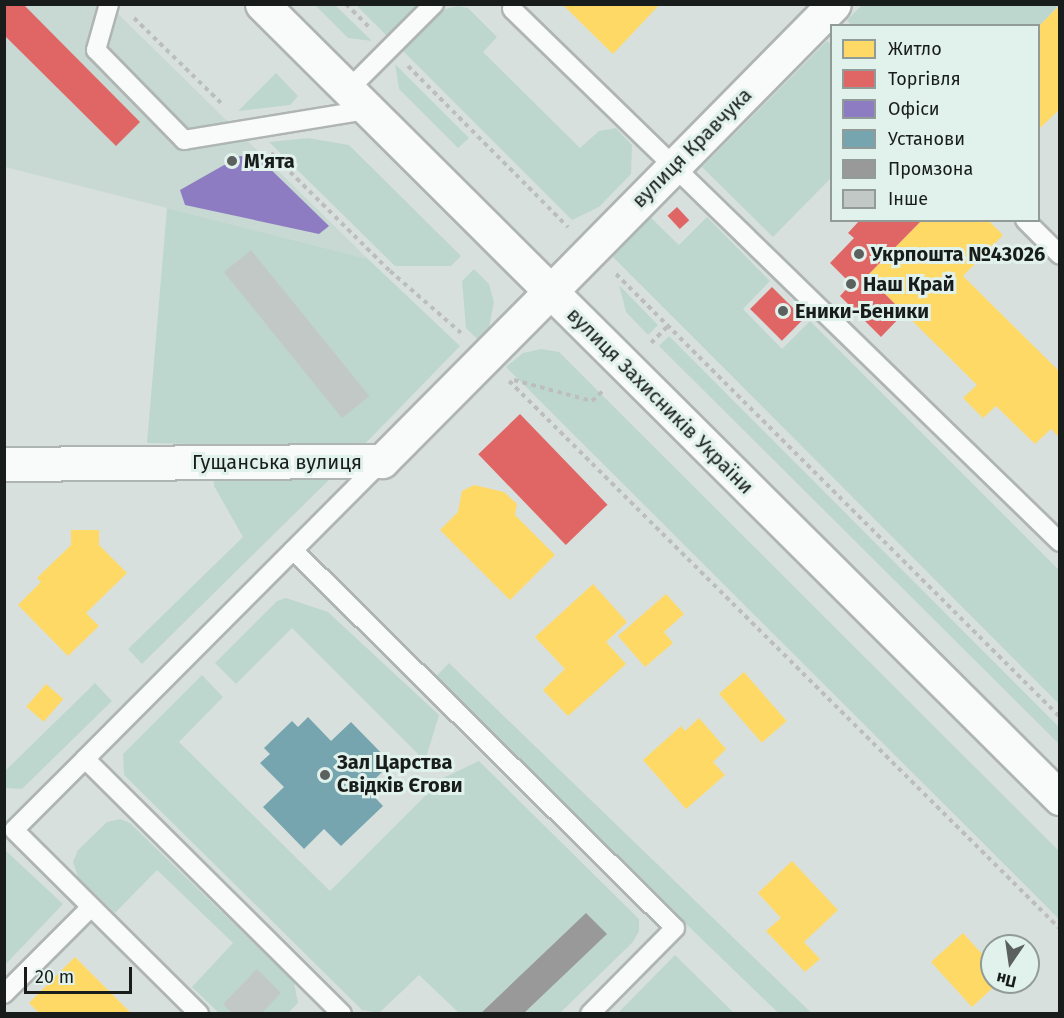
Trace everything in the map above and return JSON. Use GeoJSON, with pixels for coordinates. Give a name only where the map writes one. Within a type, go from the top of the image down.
{"type":"FeatureCollection","features":[{"type":"Feature","properties":{"kind":"main road","name":"вулиця Захисників України"},"geometry":{"type":"LineString","coordinates":[[262,4],[550,292],[1056,786]]}},
{"type":"Feature","properties":{"kind":"main road","name":"вулиця Кравчука"},"geometry":{"type":"LineString","coordinates":[[550,292],[675,165],[829,16]]}},
{"type":"Feature","properties":{"kind":"main road","name":"Гущанська вулиця"},"geometry":{"type":"LineString","coordinates":[[4,464],[382,461],[487,358],[550,292]]}},
{"type":"Feature","properties":{"kind":"lane"},"geometry":{"type":"LineString","coordinates":[[109,4],[96,50],[184,141],[358,100],[390,48],[434,4]]}},
{"type":"Feature","properties":{"kind":"lane"},"geometry":{"type":"LineString","coordinates":[[512,9],[675,165],[1059,542]]}},
{"type":"Feature","properties":{"kind":"lane"},"geometry":{"type":"LineString","coordinates":[[1027,222],[1059,255]]}},
{"type":"Feature","properties":{"kind":"lane"},"geometry":{"type":"LineString","coordinates":[[199,1014],[14,830],[382,461]]}},
{"type":"Feature","properties":{"kind":"lane"},"geometry":{"type":"LineString","coordinates":[[293,550],[675,928],[590,1014]]}},
{"type":"Feature","properties":{"kind":"lane"},"geometry":{"type":"LineString","coordinates":[[85,759],[342,1014]]}},
{"type":"Feature","properties":{"kind":"lane"},"geometry":{"type":"LineString","coordinates":[[4,993],[91,906]]}},
{"type":"Feature","properties":{"kind":"path"},"geometry":{"type":"LineString","coordinates":[[346,4],[1059,717]]}},
{"type":"Feature","properties":{"kind":"path"},"geometry":{"type":"LineString","coordinates":[[129,13],[390,271],[487,358],[1059,929]]}},
{"type":"Feature","properties":{"kind":"shaded area"},"geometry":{"type":"Polygon","coordinates":[[[4,5],[109,5],[368,259],[5,167],[4,5]]]}},
{"type":"Feature","properties":{"kind":"green space"},"geometry":{"type":"Polygon","coordinates":[[[315,5],[335,5],[372,41],[348,38],[315,5]]]}},
{"type":"Feature","properties":{"kind":"green space"},"geometry":{"type":"Polygon","coordinates":[[[356,5],[421,5],[388,37],[356,5]]]}},
{"type":"Feature","properties":{"kind":"green space"},"geometry":{"type":"Polygon","coordinates":[[[862,5],[1059,5],[1040,26],[1040,24],[850,24],[847,20],[862,5]]]}},
{"type":"Feature","properties":{"kind":"green space"},"geometry":{"type":"Polygon","coordinates":[[[458,6],[468,8],[497,37],[483,52],[580,148],[599,131],[616,128],[632,145],[631,174],[599,207],[572,220],[403,51],[445,9],[458,6]]]}},
{"type":"Feature","properties":{"kind":"green space"},"geometry":{"type":"Polygon","coordinates":[[[827,41],[830,43],[830,179],[773,237],[702,167],[827,41]]]}},
{"type":"Feature","properties":{"kind":"green space"},"geometry":{"type":"Polygon","coordinates":[[[395,64],[469,138],[458,148],[399,89],[395,64]]]}},
{"type":"Feature","properties":{"kind":"green space"},"geometry":{"type":"Polygon","coordinates":[[[276,73],[298,96],[290,105],[238,111],[276,73]]]}},
{"type":"Feature","properties":{"kind":"green space"},"geometry":{"type":"Polygon","coordinates":[[[308,138],[349,145],[461,256],[451,266],[395,266],[269,142],[308,138]]]}},
{"type":"Feature","properties":{"kind":"green space"},"geometry":{"type":"Polygon","coordinates":[[[167,208],[368,259],[460,346],[361,448],[147,443],[167,208]]]}},
{"type":"Feature","properties":{"kind":"green space"},"geometry":{"type":"Polygon","coordinates":[[[650,217],[679,245],[707,217],[770,281],[743,309],[782,349],[810,321],[1059,570],[1059,704],[612,256],[650,217]]]}},
{"type":"Feature","properties":{"kind":"green space"},"geometry":{"type":"Polygon","coordinates":[[[474,269],[489,284],[494,302],[489,328],[479,341],[466,328],[462,281],[474,269]]]}},
{"type":"Feature","properties":{"kind":"green space"},"geometry":{"type":"Polygon","coordinates":[[[619,285],[658,325],[648,335],[626,312],[619,285]]]}},
{"type":"Feature","properties":{"kind":"green space"},"geometry":{"type":"Polygon","coordinates":[[[669,336],[1059,727],[1059,744],[659,346],[669,336]]]}},
{"type":"Feature","properties":{"kind":"green space"},"geometry":{"type":"Polygon","coordinates":[[[541,349],[559,352],[1059,851],[1059,919],[506,367],[523,353],[541,349]]]}},
{"type":"Feature","properties":{"kind":"green space"},"geometry":{"type":"Polygon","coordinates":[[[214,476],[332,477],[142,664],[128,649],[243,537],[214,486],[214,476]]]}},
{"type":"Feature","properties":{"kind":"green space"},"geometry":{"type":"Polygon","coordinates":[[[286,598],[328,612],[439,715],[425,761],[292,628],[236,684],[215,663],[277,601],[286,598]]]}},
{"type":"Feature","properties":{"kind":"green space"},"geometry":{"type":"Polygon","coordinates":[[[449,663],[812,1013],[779,1014],[433,680],[449,663]]]}},
{"type":"Feature","properties":{"kind":"green space"},"geometry":{"type":"Polygon","coordinates":[[[202,675],[223,697],[179,742],[330,891],[443,778],[479,761],[639,919],[639,931],[633,942],[560,1013],[459,1013],[419,975],[379,1013],[362,1010],[124,775],[123,754],[202,675]]]}},
{"type":"Feature","properties":{"kind":"green space"},"geometry":{"type":"Polygon","coordinates":[[[95,683],[112,701],[22,789],[5,788],[5,771],[95,683]]]}},
{"type":"Feature","properties":{"kind":"green space"},"geometry":{"type":"Polygon","coordinates":[[[120,819],[130,823],[294,982],[298,1003],[288,1013],[219,1013],[192,987],[233,943],[157,870],[115,913],[78,877],[73,862],[78,850],[107,822],[120,819]]]}},
{"type":"Feature","properties":{"kind":"green space"},"geometry":{"type":"Polygon","coordinates":[[[4,849],[63,904],[5,965],[4,965],[4,849]]]}},
{"type":"Feature","properties":{"kind":"green space"},"geometry":{"type":"Polygon","coordinates":[[[675,955],[734,1013],[618,1013],[675,955]]]}},
{"type":"Feature","properties":{"kind":"building: Житло"},"geometry":{"type":"Polygon","coordinates":[[[562,4],[660,4],[613,54],[562,4]]]}},
{"type":"Feature","properties":{"kind":"building: Житло"},"geometry":{"type":"Polygon","coordinates":[[[1060,5],[1060,109],[1040,128],[1040,25],[1060,5]]]}},
{"type":"Feature","properties":{"kind":"building: Житло"},"geometry":{"type":"Polygon","coordinates":[[[920,222],[990,222],[1003,235],[963,276],[1060,372],[1060,438],[1051,429],[1035,444],[996,406],[983,418],[963,398],[977,385],[867,276],[920,222]]]}},
{"type":"Feature","properties":{"kind":"building: Житло"},"geometry":{"type":"Polygon","coordinates":[[[474,485],[504,492],[517,504],[515,515],[555,555],[510,600],[440,530],[458,512],[462,491],[474,485]]]}},
{"type":"Feature","properties":{"kind":"building: Житло"},"geometry":{"type":"Polygon","coordinates":[[[71,530],[99,530],[99,545],[127,573],[86,613],[99,626],[68,656],[18,605],[41,582],[37,578],[71,545],[71,530]]]}},
{"type":"Feature","properties":{"kind":"building: Житло"},"geometry":{"type":"Polygon","coordinates":[[[593,584],[627,622],[606,642],[626,664],[568,716],[543,690],[565,669],[535,637],[593,584]]]}},
{"type":"Feature","properties":{"kind":"building: Житло"},"geometry":{"type":"Polygon","coordinates":[[[666,594],[684,614],[664,632],[673,643],[645,667],[618,636],[666,594]]]}},
{"type":"Feature","properties":{"kind":"building: Житло"},"geometry":{"type":"Polygon","coordinates":[[[744,672],[787,721],[762,743],[719,694],[744,672]]]}},
{"type":"Feature","properties":{"kind":"building: Житло"},"geometry":{"type":"Polygon","coordinates":[[[46,684],[63,699],[44,722],[26,707],[46,684]]]}},
{"type":"Feature","properties":{"kind":"building: Житло"},"geometry":{"type":"Polygon","coordinates":[[[699,718],[726,749],[713,762],[725,775],[686,809],[643,760],[681,726],[685,731],[699,718]]]}},
{"type":"Feature","properties":{"kind":"building: Житло"},"geometry":{"type":"Polygon","coordinates":[[[792,861],[838,910],[804,942],[820,959],[805,972],[766,931],[781,918],[758,893],[792,861]]]}},
{"type":"Feature","properties":{"kind":"building: Житло"},"geometry":{"type":"Polygon","coordinates":[[[963,933],[980,952],[980,994],[986,994],[972,1007],[931,962],[963,933]]]}},
{"type":"Feature","properties":{"kind":"building: Житло"},"geometry":{"type":"Polygon","coordinates":[[[75,957],[132,1014],[40,1014],[29,1003],[75,957]]]}},
{"type":"Feature","properties":{"kind":"building: Торгівля"},"geometry":{"type":"Polygon","coordinates":[[[4,4],[23,4],[140,122],[116,146],[4,35],[4,4]]]}},
{"type":"Feature","properties":{"kind":"building: Торгівля"},"geometry":{"type":"Polygon","coordinates":[[[677,207],[689,220],[680,229],[667,216],[677,207]]]}},
{"type":"Feature","properties":{"kind":"building: Торгівля"},"geometry":{"type":"Polygon","coordinates":[[[858,222],[920,222],[867,276],[904,313],[881,337],[840,296],[851,284],[830,263],[854,238],[848,233],[858,222]]]}},
{"type":"Feature","properties":{"kind":"building: Торгівля"},"geometry":{"type":"Polygon","coordinates":[[[772,287],[804,319],[782,341],[750,309],[772,287]]]}},
{"type":"Feature","properties":{"kind":"building: Торгівля"},"geometry":{"type":"Polygon","coordinates":[[[520,414],[608,505],[566,545],[478,454],[520,414]]]}},
{"type":"Feature","properties":{"kind":"building: Офіси"},"geometry":{"type":"Polygon","coordinates":[[[240,156],[259,158],[329,226],[319,234],[185,205],[180,190],[240,156]]]}},
{"type":"Feature","properties":{"kind":"building: Установи","name":"Зал Царства Свідків Єгови"},"geometry":{"type":"Polygon","coordinates":[[[308,717],[331,741],[351,722],[391,763],[366,788],[383,806],[341,846],[324,829],[304,849],[263,807],[284,787],[260,763],[270,754],[264,748],[292,721],[298,727],[308,717]]]}},
{"type":"Feature","properties":{"kind":"building: Промзона"},"geometry":{"type":"Polygon","coordinates":[[[586,913],[607,934],[523,1014],[480,1014],[586,913]]]}},
{"type":"Feature","properties":{"kind":"building: Інше"},"geometry":{"type":"Polygon","coordinates":[[[251,250],[369,396],[342,418],[224,272],[251,250]]]}},
{"type":"Feature","properties":{"kind":"building: Інше"},"geometry":{"type":"Polygon","coordinates":[[[257,969],[281,993],[261,1014],[233,1014],[223,1004],[257,969]]]}},
{"type":"Feature","properties":{"kind":"place","name":"М'ята"},"geometry":{"type":"Point","coordinates":[232,161]}},
{"type":"Feature","properties":{"kind":"place","name":"Укрпошта №43026"},"geometry":{"type":"Point","coordinates":[859,254]}},
{"type":"Feature","properties":{"kind":"place","name":"Наш Край"},"geometry":{"type":"Point","coordinates":[851,284]}},
{"type":"Feature","properties":{"kind":"place","name":"Еники-Беники"},"geometry":{"type":"Point","coordinates":[783,311]}},
{"type":"Feature","properties":{"kind":"place","name":"Зал Царства Свідків Єгови"},"geometry":{"type":"Point","coordinates":[325,775]}}]}
